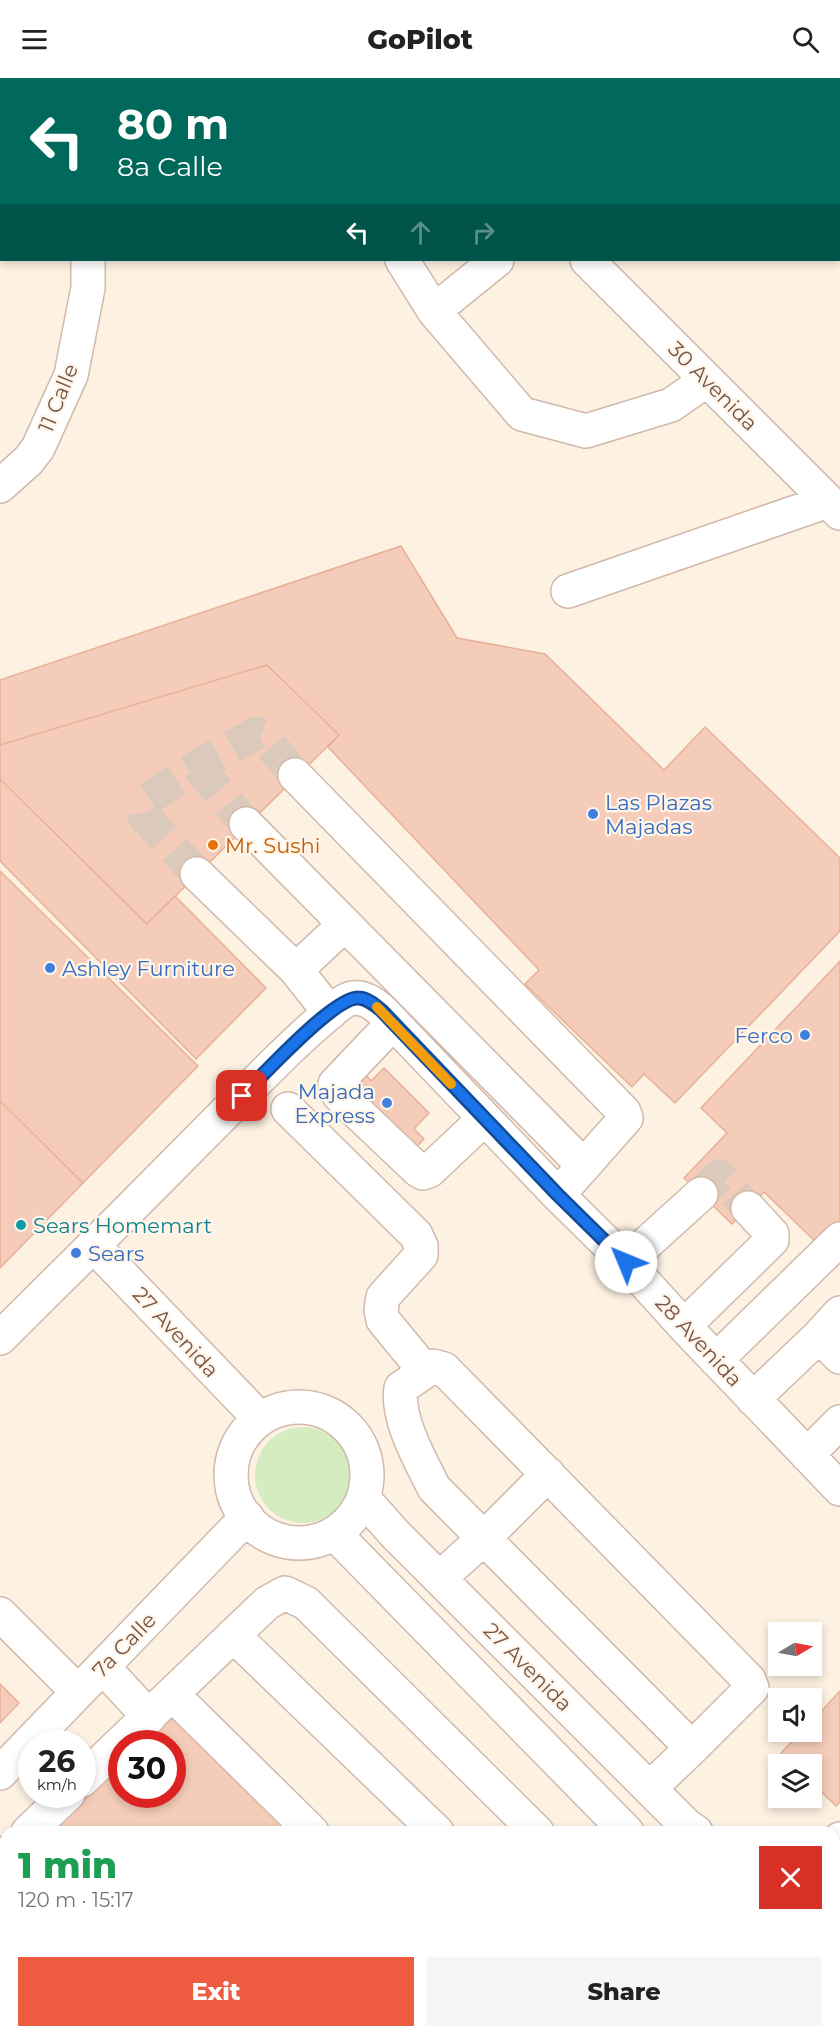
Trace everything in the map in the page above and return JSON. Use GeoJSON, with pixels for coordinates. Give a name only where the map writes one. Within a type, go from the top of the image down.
{"type":"FeatureCollection","features":[{"type":"Feature","properties":{"kind":"street","name":"11 Calle"},"geometry":{"type":"LineString","coordinates":[[0,486],[28,461],[38,448],[71,375],[88,288],[88,261]]}},
{"type":"Feature","properties":{"kind":"street"},"geometry":{"type":"LineString","coordinates":[[403,261],[435,311],[522,414],[586,431],[671,405],[707,380]]}},
{"type":"Feature","properties":{"kind":"street"},"geometry":{"type":"LineString","coordinates":[[435,311],[496,261]]}},
{"type":"Feature","properties":{"kind":"street","name":"30 Avenida"},"geometry":{"type":"LineString","coordinates":[[588,261],[834,507]]}},
{"type":"Feature","properties":{"kind":"street"},"geometry":{"type":"LineString","coordinates":[[568,591],[834,507]]}},
{"type":"Feature","properties":{"kind":"street"},"geometry":{"type":"LineString","coordinates":[[295,775],[620,1106],[626,1118],[558,1195]]}},
{"type":"Feature","properties":{"kind":"street"},"geometry":{"type":"LineString","coordinates":[[246,824],[584,1166]]}},
{"type":"Feature","properties":{"kind":"street"},"geometry":{"type":"LineString","coordinates":[[197,874],[296,970],[330,1013]]}},
{"type":"Feature","properties":{"kind":"street"},"geometry":{"type":"LineString","coordinates":[[296,970],[344,925]]}},
{"type":"Feature","properties":{"kind":"street"},"geometry":{"type":"LineString","coordinates":[[0,1338],[138,1203],[302,1036],[347,1000],[357,998],[368,1001],[387,1017],[335,1084],[335,1088],[339,1095],[418,1170],[423,1173],[429,1171],[484,1119]]}},
{"type":"Feature","properties":{"kind":"street","name":"28 Avenida"},"geometry":{"type":"LineString","coordinates":[[387,1017],[558,1195],[626,1262],[840,1489]]}},
{"type":"Feature","properties":{"kind":"street"},"geometry":{"type":"LineString","coordinates":[[288,1109],[416,1235],[422,1246],[421,1256],[383,1297],[381,1310],[383,1320],[425,1371]]}},
{"type":"Feature","properties":{"kind":"street"},"geometry":{"type":"LineString","coordinates":[[626,1262],[701,1194]]}},
{"type":"Feature","properties":{"kind":"street"},"geometry":{"type":"LineString","coordinates":[[684,1326],[772,1239],[772,1234],[748,1208]]}},
{"type":"Feature","properties":{"kind":"street"},"geometry":{"type":"LineString","coordinates":[[716,1360],[840,1239]]}},
{"type":"Feature","properties":{"kind":"street","name":"27 Avenida"},"geometry":{"type":"LineString","coordinates":[[88,1250],[255,1424]]}},
{"type":"Feature","properties":{"kind":"street"},"geometry":{"type":"LineString","coordinates":[[753,1399],[833,1335]]}},
{"type":"Feature","properties":{"kind":"street"},"geometry":{"type":"LineString","coordinates":[[650,1788],[692,1748],[752,1688],[749,1680],[444,1369],[433,1366],[401,1388],[402,1413],[434,1488],[692,1748]]}},
{"type":"Feature","properties":{"kind":"street"},"geometry":{"type":"LineString","coordinates":[[297,1407],[324,1412],[341,1421],[359,1444],[366,1461],[367,1480],[363,1498],[354,1514],[342,1528],[321,1539],[294,1542],[268,1535],[247,1517],[235,1495],[232,1472],[237,1448],[255,1424],[272,1413],[297,1407]]}},
{"type":"Feature","properties":{"kind":"street"},"geometry":{"type":"LineString","coordinates":[[807,1455],[840,1422]]}},
{"type":"Feature","properties":{"kind":"street"},"geometry":{"type":"LineString","coordinates":[[440,1578],[548,1474]]}},
{"type":"Feature","properties":{"kind":"street","name":"27 Avenida"},"geometry":{"type":"LineString","coordinates":[[363,1498],[687,1826]]}},
{"type":"Feature","properties":{"kind":"street","name":"7a Calle"},"geometry":{"type":"LineString","coordinates":[[0,1773],[247,1517]]}},
{"type":"Feature","properties":{"kind":"street","name":"27 Avenida"},"geometry":{"type":"LineString","coordinates":[[334,1533],[621,1826]]}},
{"type":"Feature","properties":{"kind":"street"},"geometry":{"type":"LineString","coordinates":[[96,1767],[267,1603],[285,1593],[306,1603],[531,1826]]}},
{"type":"Feature","properties":{"kind":"street"},"geometry":{"type":"LineString","coordinates":[[0,1614],[78,1692]]}},
{"type":"Feature","properties":{"kind":"street"},"geometry":{"type":"LineString","coordinates":[[233,1635],[431,1826]]}},
{"type":"Feature","properties":{"kind":"street"},"geometry":{"type":"LineString","coordinates":[[104,1667],[149,1717]]}},
{"type":"Feature","properties":{"kind":"street"},"geometry":{"type":"LineString","coordinates":[[172,1694],[306,1826]]}},
{"type":"Feature","properties":{"kind":"street"},"geometry":{"type":"LineString","coordinates":[[34,1826],[53,1808]]}},
{"type":"Feature","properties":{"kind":"green space"},"geometry":{"type":"Polygon","coordinates":[[[303,1427],[321,1431],[337,1441],[347,1457],[351,1475],[347,1493],[337,1509],[321,1519],[303,1523],[285,1519],[269,1509],[259,1493],[255,1475],[259,1457],[269,1441],[285,1431],[303,1427]]]}},
{"type":"Feature","properties":{"kind":"building","name":"Las Plazas Majadas"},"geometry":{"type":"Polygon","coordinates":[[[401,546],[457,638],[545,654],[664,770],[705,727],[840,858],[840,931],[675,1103],[644,1074],[632,1087],[525,984],[539,970],[328,747],[339,735],[267,665],[0,745],[0,680],[401,546]]]}},
{"type":"Feature","properties":{"kind":"building"},"geometry":{"type":"Polygon","coordinates":[[[267,665],[339,735],[147,924],[0,779],[0,745],[267,665]]]}},
{"type":"Feature","properties":{"kind":"building"},"geometry":{"type":"Polygon","coordinates":[[[0,779],[147,924],[175,896],[266,988],[196,1059],[0,861],[0,779]]]}},
{"type":"Feature","properties":{"kind":"building","name":"Ashley Furniture"},"geometry":{"type":"Polygon","coordinates":[[[0,871],[198,1066],[83,1183],[0,1101],[0,871]]]}},
{"type":"Feature","properties":{"kind":"building","name":"Ferco"},"geometry":{"type":"Polygon","coordinates":[[[840,961],[840,1226],[820,1246],[764,1192],[732,1224],[684,1178],[727,1133],[701,1108],[840,961]]]}},
{"type":"Feature","properties":{"kind":"building","name":"Majada Express"},"geometry":{"type":"Polygon","coordinates":[[[384,1068],[429,1113],[414,1129],[424,1139],[408,1156],[345,1092],[364,1073],[371,1081],[384,1068]]]}},
{"type":"Feature","properties":{"kind":"building","name":"Sears Homemart"},"geometry":{"type":"Polygon","coordinates":[[[0,1101],[83,1183],[0,1268],[0,1101]]]}},
{"type":"Feature","properties":{"kind":"building"},"geometry":{"type":"Polygon","coordinates":[[[0,1684],[19,1703],[0,1723],[0,1684]]]}},
{"type":"Feature","properties":{"kind":"building"},"geometry":{"type":"Polygon","coordinates":[[[840,1691],[840,1802],[836,1806],[822,1793],[822,1754],[781,1753],[792,1742],[822,1742],[822,1710],[840,1691]]]}},
{"type":"Feature","properties":{"kind":"building"},"geometry":{"type":"Polygon","coordinates":[[[172,1708],[295,1826],[59,1826],[76,1808],[96,1808],[96,1788],[108,1775],[108,1808],[186,1808],[186,1730],[151,1730],[172,1708]]]}},
{"type":"Feature","properties":{"kind":"tunnel"},"geometry":{"type":"LineString","coordinates":[[197,874],[144,816],[143,808],[148,799],[197,766],[257,733],[262,735],[295,775]]}},
{"type":"Feature","properties":{"kind":"tunnel"},"geometry":{"type":"LineString","coordinates":[[197,766],[246,824]]}},
{"type":"Feature","properties":{"kind":"tunnel"},"geometry":{"type":"LineString","coordinates":[[701,1194],[719,1176],[748,1208]]}},
{"type":"Feature","properties":{"kind":"slow traffic"},"geometry":{"type":"LineString","coordinates":[[377,1007],[451,1084]]}},
{"type":"Feature","properties":{"kind":"place","name":"Las Plazas Majadas"},"geometry":{"type":"Point","coordinates":[593,814]}},
{"type":"Feature","properties":{"kind":"place","name":"Mr. Sushi"},"geometry":{"type":"Point","coordinates":[213,845]}},
{"type":"Feature","properties":{"kind":"place","name":"Ashley Furniture"},"geometry":{"type":"Point","coordinates":[50,968]}},
{"type":"Feature","properties":{"kind":"place","name":"Ferco"},"geometry":{"type":"Point","coordinates":[805,1035]}},
{"type":"Feature","properties":{"kind":"place","name":"Majada Express"},"geometry":{"type":"Point","coordinates":[387,1103]}},
{"type":"Feature","properties":{"kind":"place","name":"Sears Homemart"},"geometry":{"type":"Point","coordinates":[21,1225]}},
{"type":"Feature","properties":{"kind":"place","name":"Sears"},"geometry":{"type":"Point","coordinates":[76,1253]}},
{"type":"Feature","properties":{"kind":"route"},"geometry":{"type":"LineString","coordinates":[[242,1096],[302,1036],[344,1002],[357,998],[368,1001],[382,1011],[558,1195],[626,1262]]}}]}
